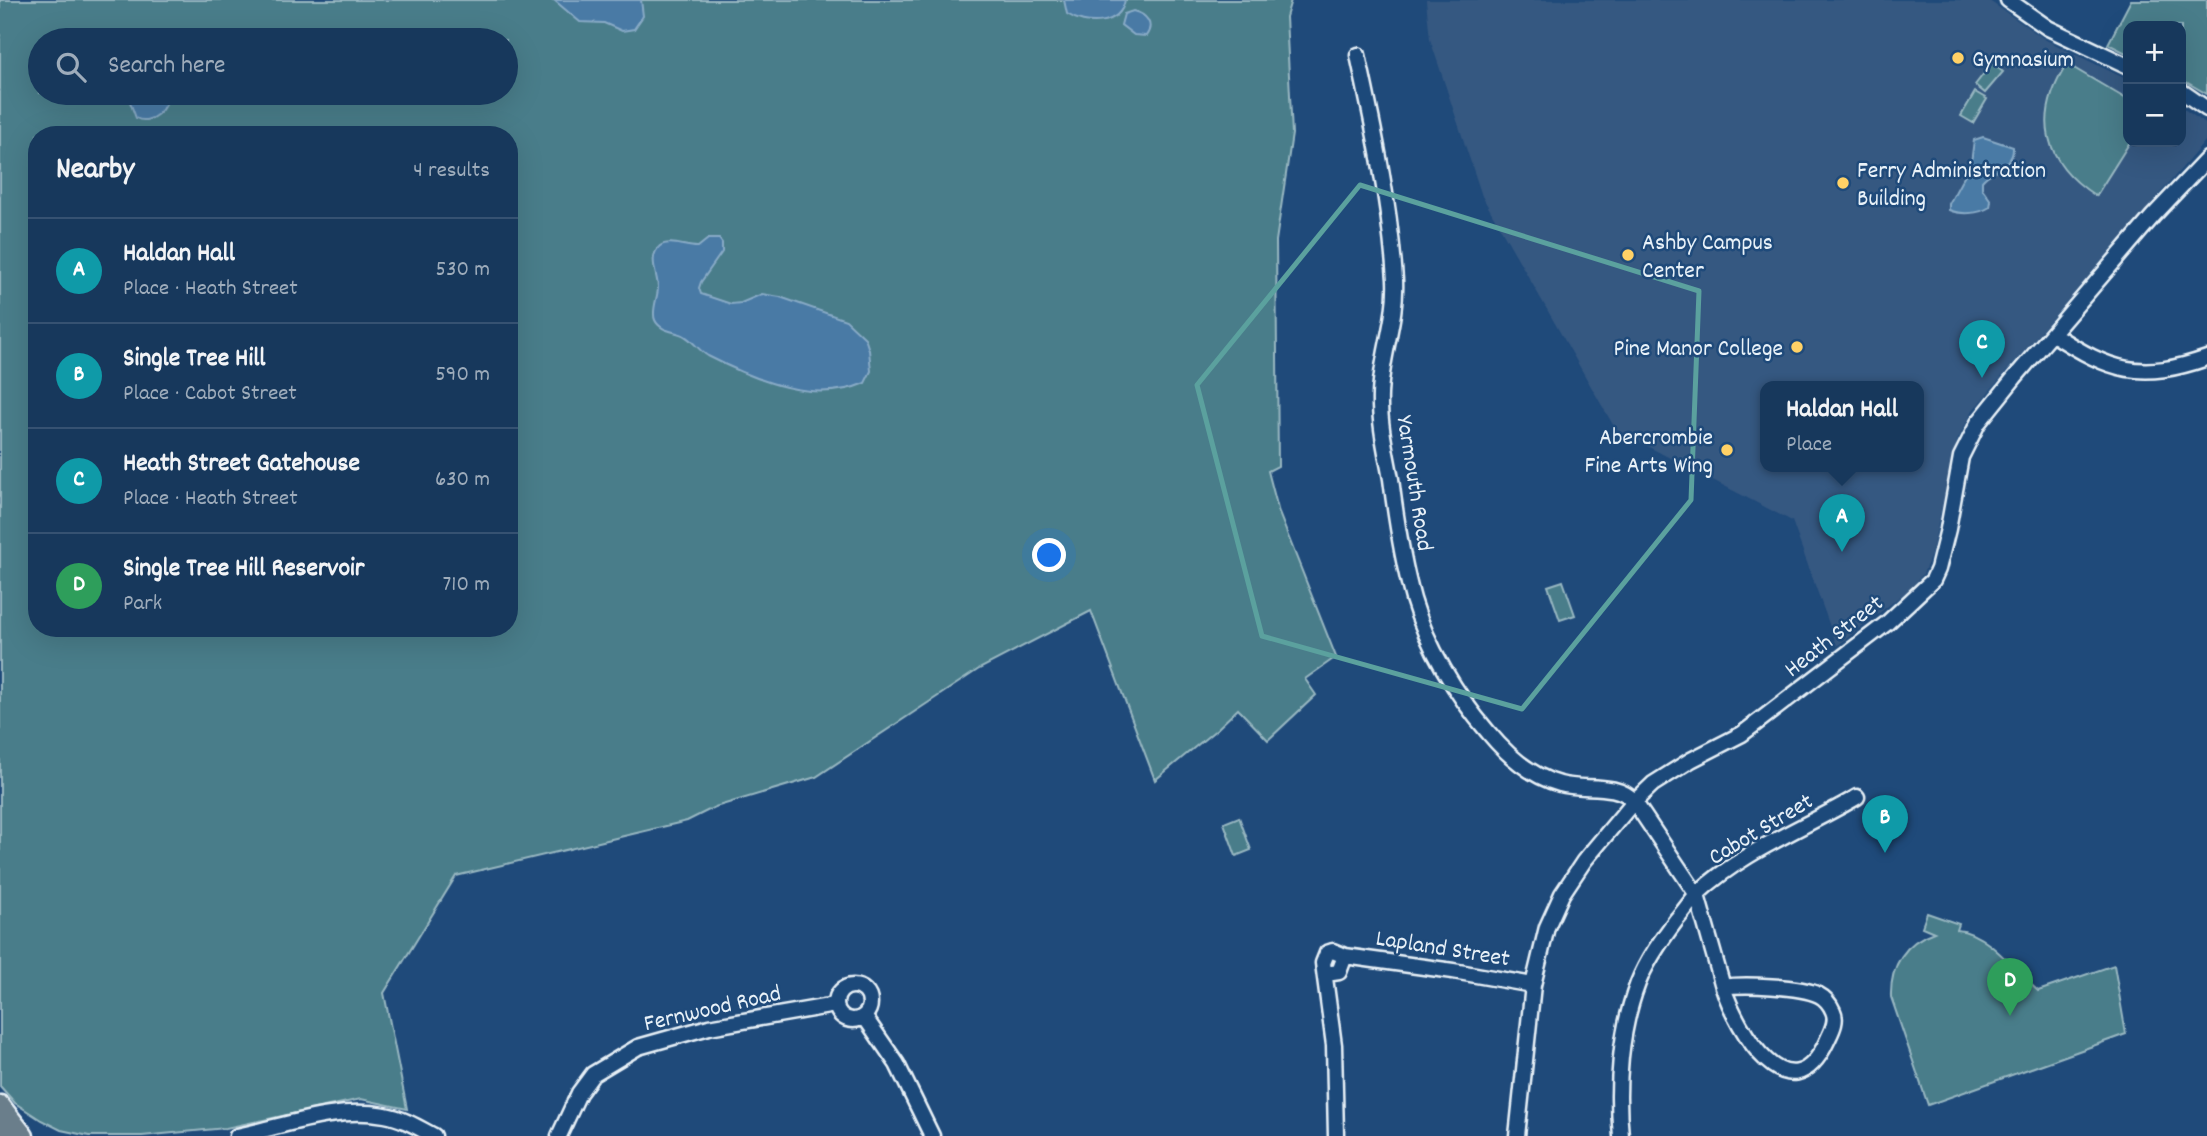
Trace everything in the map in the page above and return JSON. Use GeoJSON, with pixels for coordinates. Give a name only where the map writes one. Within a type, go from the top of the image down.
{"type":"FeatureCollection","features":[{"type":"Feature","properties":{"kind":"main road"},"geometry":{"type":"LineString","coordinates":[[0,1105],[24,1136]]}},
{"type":"Feature","properties":{"kind":"main road"},"geometry":{"type":"LineString","coordinates":[[0,1125],[8,1136]]}},
{"type":"Feature","properties":{"kind":"street"},"geometry":{"type":"LineString","coordinates":[[2008,0],[2048,28],[2123,64]]}},
{"type":"Feature","properties":{"kind":"street","name":"Yarmouth Road"},"geometry":{"type":"LineString","coordinates":[[1358,55],[1381,160],[1395,279],[1394,307],[1380,396],[1399,540],[1414,601],[1428,636],[1466,704],[1488,733],[1516,761],[1529,771],[1560,784],[1585,789],[1609,788],[1627,794],[1634,801]]}},
{"type":"Feature","properties":{"kind":"street"},"geometry":{"type":"LineString","coordinates":[[2186,94],[2207,109]]}},
{"type":"Feature","properties":{"kind":"street","name":"Heath Street"},"geometry":{"type":"LineString","coordinates":[[1517,1136],[1533,985],[1547,927],[1562,894],[1584,861],[1634,801],[1653,784],[1750,728],[1887,623],[1933,580],[1948,528],[1958,469],[1965,447],[1990,406],[2153,216],[2207,159]]}},
{"type":"Feature","properties":{"kind":"street"},"geometry":{"type":"LineString","coordinates":[[2053,334],[2094,358],[2127,369],[2153,372],[2207,358]]}},
{"type":"Feature","properties":{"kind":"street","name":"Cabot Street"},"geometry":{"type":"LineString","coordinates":[[1621,1136],[1621,1053],[1638,982],[1653,953],[1697,895],[1742,860],[1857,797]]}},
{"type":"Feature","properties":{"kind":"street"},"geometry":{"type":"LineString","coordinates":[[1634,801],[1697,895],[1723,987],[1729,1005],[1743,1031],[1776,1067],[1789,1073],[1799,1073],[1814,1064],[1835,1021],[1833,1011],[1824,998],[1803,990],[1741,985],[1723,987]]}},
{"type":"Feature","properties":{"kind":"street","name":"Lapland Street"},"geometry":{"type":"LineString","coordinates":[[1336,1136],[1334,1045],[1324,963],[1327,953],[1333,951],[1345,956],[1533,985]]}},
{"type":"Feature","properties":{"kind":"street","name":"Fernwood Road"},"geometry":{"type":"LineString","coordinates":[[559,1136],[579,1093],[593,1074],[638,1047],[709,1027],[835,1005],[841,990],[857,986],[869,997],[869,1008],[863,1016],[897,1064],[932,1136]]}},
{"type":"Feature","properties":{"kind":"street"},"geometry":{"type":"LineString","coordinates":[[835,1005],[844,1018],[854,1020],[863,1016]]}},
{"type":"Feature","properties":{"kind":"street"},"geometry":{"type":"LineString","coordinates":[[237,1136],[310,1118],[352,1112],[386,1115],[434,1136]]}},
{"type":"Feature","properties":{"kind":"highlighted area"},"geometry":{"type":"Polygon","coordinates":[[[1360,185],[1699,291],[1691,500],[1522,709],[1262,636],[1197,385],[1360,185]]]}},
{"type":"Feature","properties":{"kind":"shaded area"},"geometry":{"type":"Polygon","coordinates":[[[554,0],[641,0],[643,16],[634,29],[622,31],[604,23],[580,22],[554,0]]]}},
{"type":"Feature","properties":{"kind":"shaded area"},"geometry":{"type":"Polygon","coordinates":[[[1064,0],[1125,0],[1116,15],[1101,22],[1092,22],[1067,14],[1064,0]]]}},
{"type":"Feature","properties":{"kind":"shaded area","name":"Pine Manor College"},"geometry":{"type":"Polygon","coordinates":[[[1426,0],[1988,0],[2046,40],[2123,78],[2123,147],[2186,147],[2186,110],[2207,125],[2207,139],[1973,410],[1957,441],[1931,555],[1923,574],[1911,588],[1837,646],[1792,521],[1616,430],[1482,196],[1430,39],[1426,0]]]}},
{"type":"Feature","properties":{"kind":"shaded area"},"geometry":{"type":"Polygon","coordinates":[[[1133,11],[1148,20],[1150,27],[1146,36],[1134,35],[1121,25],[1124,14],[1133,11]]]}},
{"type":"Feature","properties":{"kind":"shaded area"},"geometry":{"type":"Polygon","coordinates":[[[131,105],[165,105],[152,118],[136,118],[131,105]]]}},
{"type":"Feature","properties":{"kind":"shaded area"},"geometry":{"type":"Polygon","coordinates":[[[1983,137],[2013,147],[2007,163],[1982,181],[1982,188],[1991,201],[1990,207],[1970,213],[1949,210],[1949,204],[1971,163],[1974,140],[1983,137]]]}},
{"type":"Feature","properties":{"kind":"shaded area"},"geometry":{"type":"Polygon","coordinates":[[[708,239],[719,239],[722,252],[701,282],[701,294],[731,304],[741,303],[762,294],[780,297],[846,320],[865,338],[869,350],[871,371],[865,383],[826,391],[785,387],[726,365],[705,354],[683,335],[657,324],[654,316],[658,288],[654,261],[656,250],[668,243],[698,247],[708,239]]]}},
{"type":"Feature","properties":{"kind":"green space"},"geometry":{"type":"Polygon","coordinates":[[[0,0],[1291,0],[1286,17],[1292,134],[1276,241],[1278,466],[1268,471],[1279,513],[1336,657],[1305,679],[1316,695],[1268,740],[1238,709],[1155,780],[1091,611],[979,669],[816,777],[715,807],[687,821],[456,876],[384,993],[407,1109],[361,1099],[226,1128],[142,1136],[89,1136],[61,1130],[15,1103],[0,1086],[0,0]]]}},
{"type":"Feature","properties":{"kind":"green space"},"geometry":{"type":"Polygon","coordinates":[[[2131,0],[2207,0],[2207,94],[2186,82],[2186,21],[2123,21],[2123,52],[2108,44],[2131,0]]]}},
{"type":"Feature","properties":{"kind":"green space"},"geometry":{"type":"Polygon","coordinates":[[[1992,63],[2003,72],[1985,93],[1975,85],[1992,63]]]}},
{"type":"Feature","properties":{"kind":"green space"},"geometry":{"type":"Polygon","coordinates":[[[2067,64],[2123,97],[2123,147],[2127,147],[2096,196],[2064,168],[2049,137],[2047,120],[2056,83],[2067,64]]]}},
{"type":"Feature","properties":{"kind":"green space"},"geometry":{"type":"Polygon","coordinates":[[[1975,92],[1987,99],[1973,123],[1961,116],[1975,92]]]}},
{"type":"Feature","properties":{"kind":"green space"},"geometry":{"type":"Polygon","coordinates":[[[1563,581],[1575,615],[1560,620],[1548,586],[1563,581]]]}},
{"type":"Feature","properties":{"kind":"green space"},"geometry":{"type":"Polygon","coordinates":[[[1239,817],[1251,850],[1236,856],[1224,823],[1239,817]]]}},
{"type":"Feature","properties":{"kind":"green space"},"geometry":{"type":"Polygon","coordinates":[[[1927,913],[1959,924],[1957,930],[1968,932],[1990,945],[2038,991],[2114,965],[2126,1034],[1928,1105],[1891,997],[1893,975],[1901,957],[1915,942],[1934,932],[1922,927],[1927,913]]]}},
{"type":"Feature","properties":{"kind":"place","name":"Gymnasium"},"geometry":{"type":"Point","coordinates":[1958,58]}},
{"type":"Feature","properties":{"kind":"place","name":"Ferry Administration Building"},"geometry":{"type":"Point","coordinates":[1843,183]}},
{"type":"Feature","properties":{"kind":"place","name":"Ashby Campus Center"},"geometry":{"type":"Point","coordinates":[1628,255]}},
{"type":"Feature","properties":{"kind":"place","name":"Pine Manor College"},"geometry":{"type":"Point","coordinates":[1797,347]}},
{"type":"Feature","properties":{"kind":"place","name":"Heath Street Gatehouse"},"geometry":{"type":"Point","coordinates":[1982,378]}},
{"type":"Feature","properties":{"kind":"place","name":"Abercrombie Fine Arts Wing"},"geometry":{"type":"Point","coordinates":[1727,450]}},
{"type":"Feature","properties":{"kind":"place","name":"Haldan Hall"},"geometry":{"type":"Point","coordinates":[1842,552]}},
{"type":"Feature","properties":{"kind":"place","name":"Single Tree Hill"},"geometry":{"type":"Point","coordinates":[1885,853]}},
{"type":"Feature","properties":{"kind":"place","name":"Single Tree Hill Reservoir"},"geometry":{"type":"Point","coordinates":[2010,1016]}}]}
